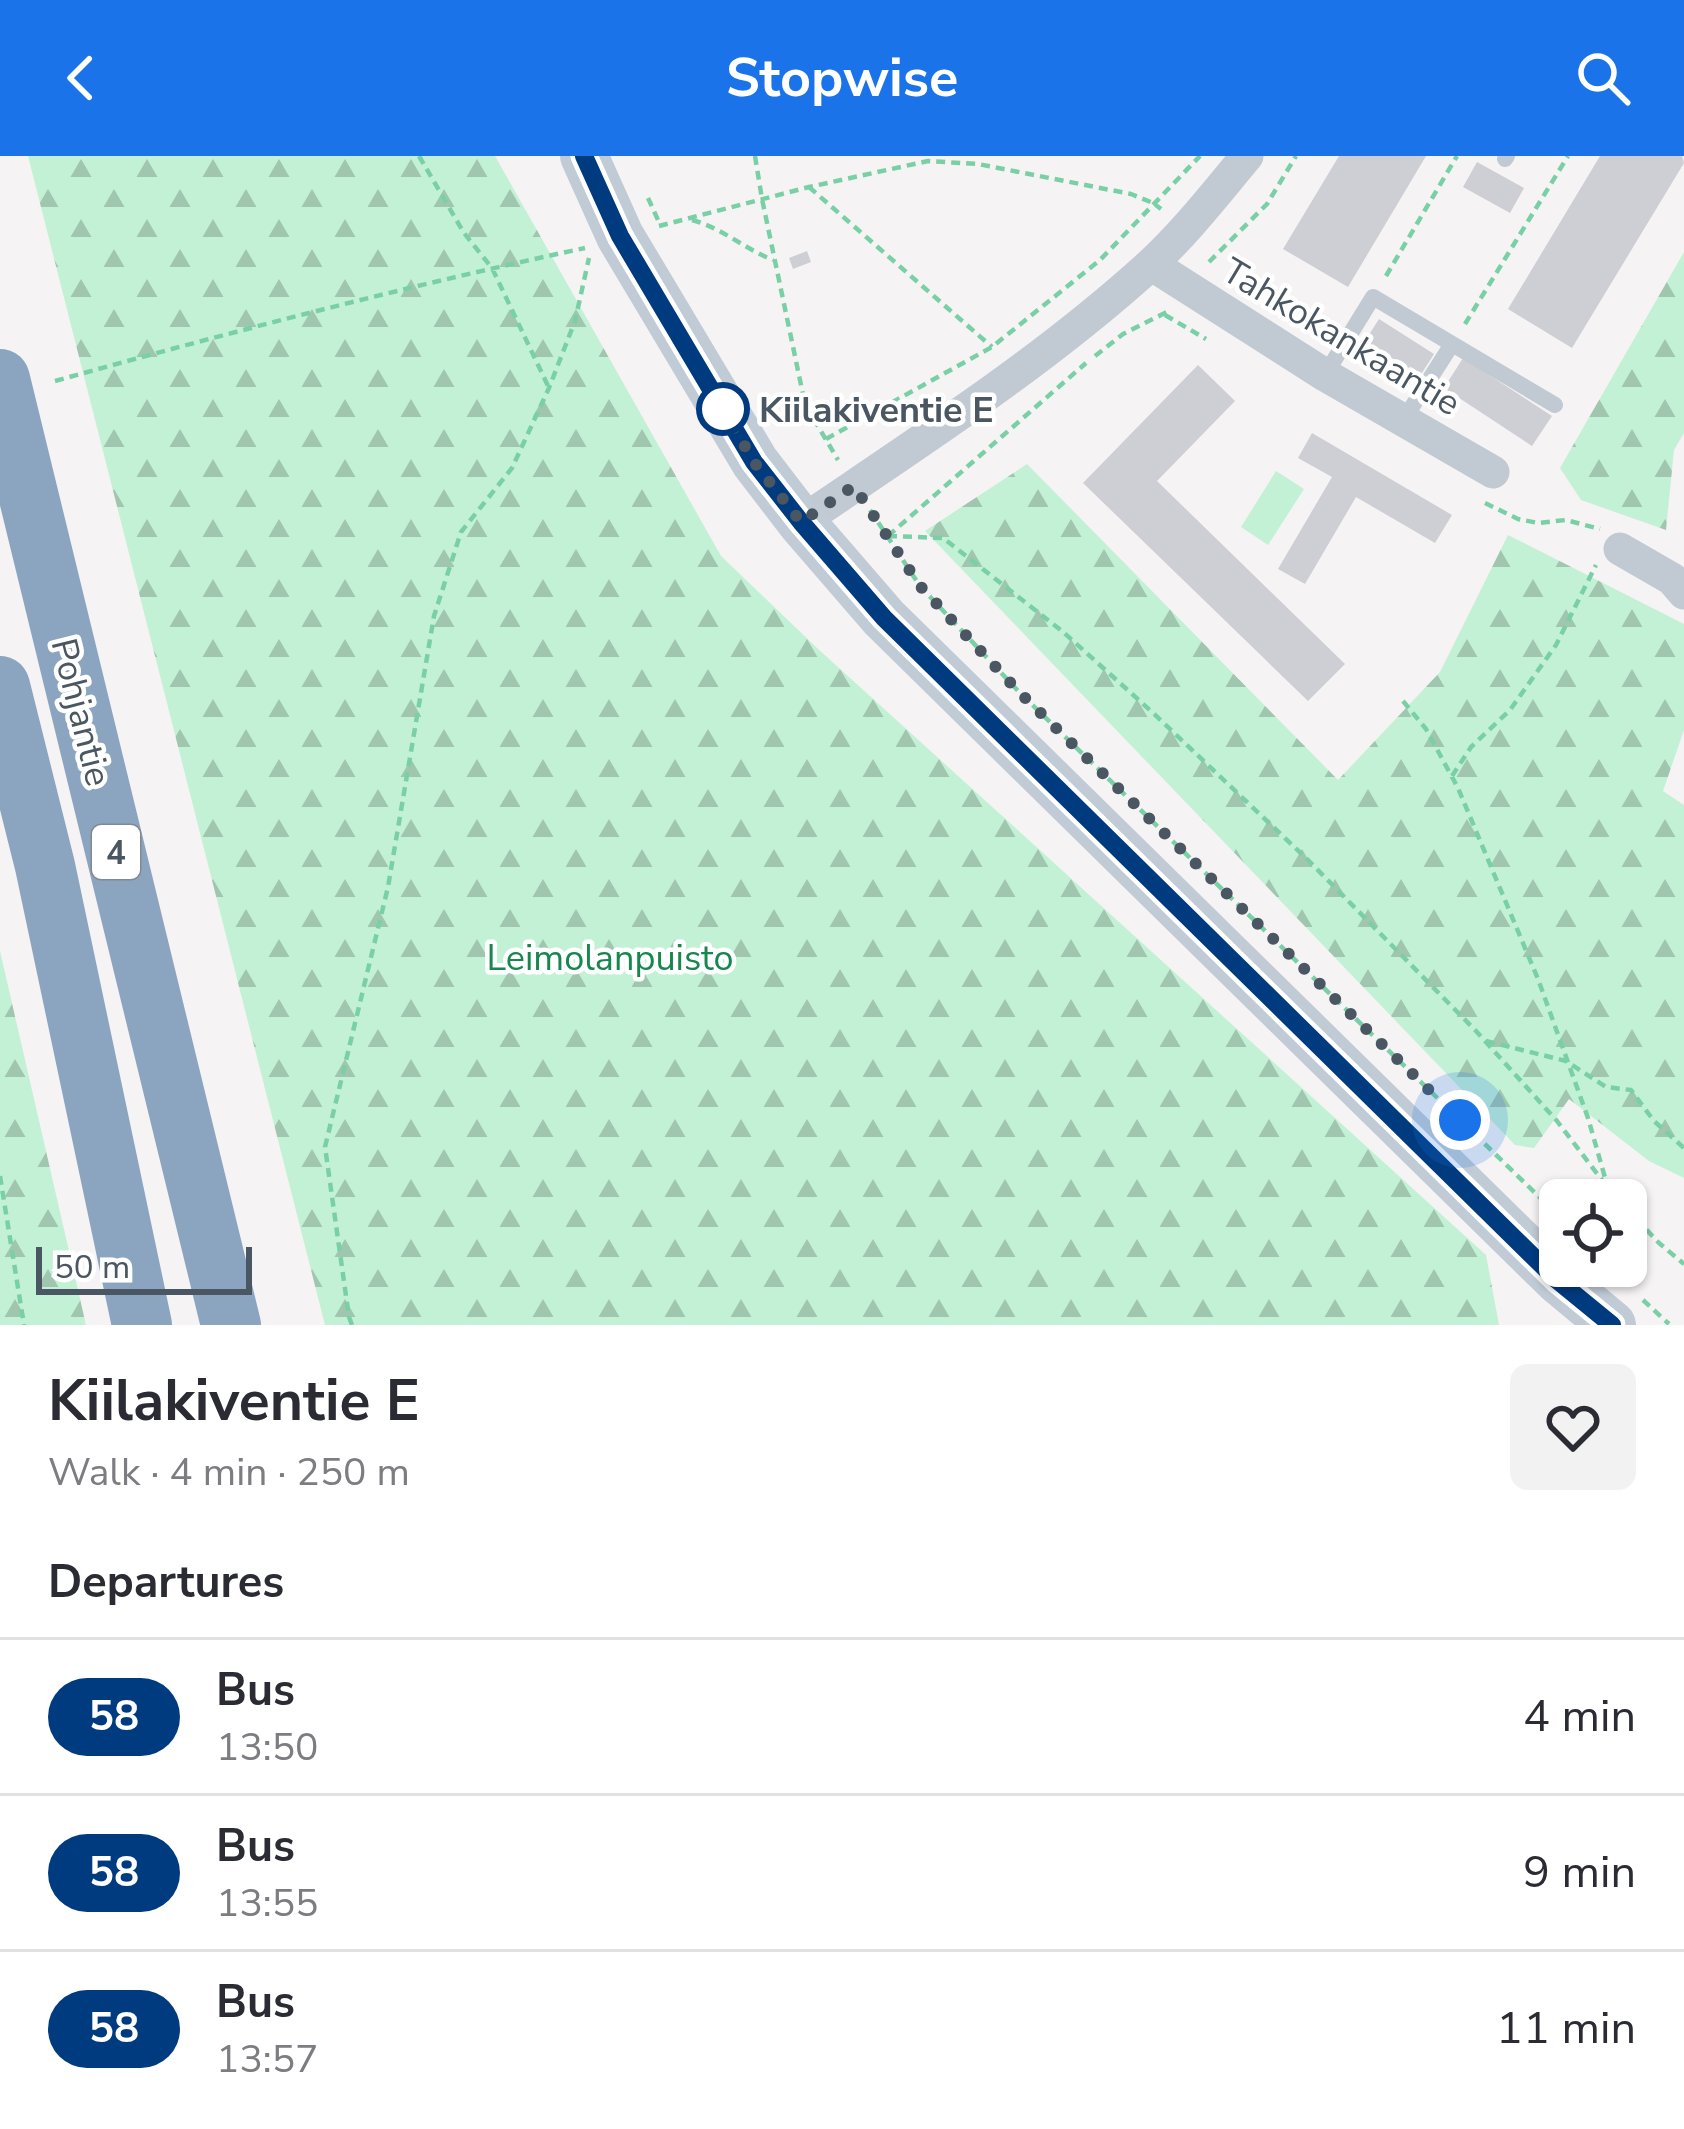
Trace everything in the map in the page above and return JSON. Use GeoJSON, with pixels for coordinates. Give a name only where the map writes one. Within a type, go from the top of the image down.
{"type":"FeatureCollection","features":[{"type":"Feature","properties":{"kind":"highway","name":"Pohjantie"},"geometry":{"type":"LineString","coordinates":[[28,380],[231,1325]]}},
{"type":"Feature","properties":{"kind":"highway","name":"Pohjantie"},"geometry":{"type":"LineString","coordinates":[[0,686],[50,889],[142,1325]]}},
{"type":"Feature","properties":{"kind":"street"},"geometry":{"type":"LineString","coordinates":[[584,156],[606,241],[754,462],[801,522],[884,618],[1539,1262]]}},
{"type":"Feature","properties":{"kind":"street"},"geometry":{"type":"LineString","coordinates":[[801,522],[1055,346],[1151,264],[1247,156]]}},
{"type":"Feature","properties":{"kind":"street","name":"Tahkokankaantie"},"geometry":{"type":"LineString","coordinates":[[1151,264],[1325,375],[1493,472]]}},
{"type":"Feature","properties":{"kind":"street"},"geometry":{"type":"LineString","coordinates":[[1602,546],[1672,579],[1684,593]]}},
{"type":"Feature","properties":{"kind":"street"},"geometry":{"type":"LineString","coordinates":[[1562,1287],[1587,1325]]}},
{"type":"Feature","properties":{"kind":"street"},"geometry":{"type":"LineString","coordinates":[[1574,1287],[1619,1305]]}},
{"type":"Feature","properties":{"kind":"lane"},"geometry":{"type":"LineString","coordinates":[[1325,375],[1373,297],[1556,405]]}},
{"type":"Feature","properties":{"kind":"lane"},"geometry":{"type":"LineString","coordinates":[[1403,421],[1453,344]]}},
{"type":"Feature","properties":{"kind":"path"},"geometry":{"type":"LineString","coordinates":[[419,156],[464,233],[492,268],[549,388]]}},
{"type":"Feature","properties":{"kind":"path"},"geometry":{"type":"LineString","coordinates":[[755,156],[805,404],[920,586],[1020,693],[1539,1197]]}},
{"type":"Feature","properties":{"kind":"path"},"geometry":{"type":"LineString","coordinates":[[826,439],[992,347],[1100,260],[1200,156]]}},
{"type":"Feature","properties":{"kind":"path"},"geometry":{"type":"LineString","coordinates":[[888,536],[1083,365],[1123,334],[1165,315],[1211,259],[1268,204],[1296,156]]}},
{"type":"Feature","properties":{"kind":"path"},"geometry":{"type":"LineString","coordinates":[[1373,297],[1457,156]]}},
{"type":"Feature","properties":{"kind":"path"},"geometry":{"type":"LineString","coordinates":[[1453,344],[1568,156]]}},
{"type":"Feature","properties":{"kind":"path"},"geometry":{"type":"LineString","coordinates":[[28,380],[927,159],[978,164],[1131,194],[1154,203],[1185,230]]}},
{"type":"Feature","properties":{"kind":"path"},"geometry":{"type":"LineString","coordinates":[[808,187],[992,347]]}},
{"type":"Feature","properties":{"kind":"path"},"geometry":{"type":"LineString","coordinates":[[687,219],[774,260]]}},
{"type":"Feature","properties":{"kind":"path"},"geometry":{"type":"LineString","coordinates":[[352,1325],[325,1148],[388,887],[434,616],[461,532],[512,467],[549,388],[606,241]]}},
{"type":"Feature","properties":{"kind":"path"},"geometry":{"type":"LineString","coordinates":[[1452,776],[1472,747],[1510,710],[1556,645],[1602,546],[1567,520],[1518,519]]}},
{"type":"Feature","properties":{"kind":"path"},"geometry":{"type":"LineString","coordinates":[[888,536],[943,538],[1062,632],[1307,860],[1486,1041],[1601,1179]]}},
{"type":"Feature","properties":{"kind":"path"},"geometry":{"type":"LineString","coordinates":[[1403,701],[1426,729],[1452,776],[1538,979],[1605,1179]]}},
{"type":"Feature","properties":{"kind":"path"},"geometry":{"type":"LineString","coordinates":[[1486,1041],[1567,1060],[1606,1087],[1631,1090],[1654,1121],[1684,1148]]}},
{"type":"Feature","properties":{"kind":"path"},"geometry":{"type":"LineString","coordinates":[[0,1176],[24,1325]]}},
{"type":"Feature","properties":{"kind":"path"},"geometry":{"type":"LineString","coordinates":[[1647,1231],[1684,1264]]}},
{"type":"Feature","properties":{"kind":"path"},"geometry":{"type":"LineString","coordinates":[[1668,1325],[1684,1322]]}},
{"type":"Feature","properties":{"kind":"green space","name":"Leimolanpuisto"},"geometry":{"type":"Polygon","coordinates":[[[28,156],[495,156],[721,556],[1486,1255],[1499,1325],[325,1325],[28,156]]]}},
{"type":"Feature","properties":{"kind":"green space"},"geometry":{"type":"Polygon","coordinates":[[[1684,252],[1684,433],[1674,450],[1666,530],[1581,500],[1560,468],[1684,252]]]}},
{"type":"Feature","properties":{"kind":"green space"},"geometry":{"type":"Polygon","coordinates":[[[1027,464],[1338,780],[1440,672],[1508,535],[1684,624],[1684,730],[1663,791],[1684,805],[1684,1178],[1649,1161],[1569,1099],[1534,1148],[1515,1145],[925,531],[1027,464]]]}},
{"type":"Feature","properties":{"kind":"green space"},"geometry":{"type":"Polygon","coordinates":[[[1276,471],[1304,489],[1268,545],[1241,527],[1276,471]]]}},
{"type":"Feature","properties":{"kind":"green space"},"geometry":{"type":"Polygon","coordinates":[[[0,951],[86,1325],[0,1325],[0,951]]]}},
{"type":"Feature","properties":{"kind":"building"},"geometry":{"type":"Polygon","coordinates":[[[1339,156],[1426,156],[1348,287],[1283,249],[1339,156]]]}},
{"type":"Feature","properties":{"kind":"building"},"geometry":{"type":"Polygon","coordinates":[[[1600,156],[1682,156],[1684,163],[1572,348],[1508,309],[1600,156]]]}},
{"type":"Feature","properties":{"kind":"building"},"geometry":{"type":"Polygon","coordinates":[[[1477,162],[1524,188],[1510,213],[1463,187],[1477,162]]]}},
{"type":"Feature","properties":{"kind":"building"},"geometry":{"type":"Polygon","coordinates":[[[807,251],[811,262],[793,269],[789,258],[807,251]]]}},
{"type":"Feature","properties":{"kind":"building"},"geometry":{"type":"Polygon","coordinates":[[[1379,319],[1434,354],[1420,376],[1365,341],[1379,319]]]}},
{"type":"Feature","properties":{"kind":"building"},"geometry":{"type":"Polygon","coordinates":[[[1463,358],[1552,416],[1532,446],[1444,388],[1463,358]]]}},
{"type":"Feature","properties":{"kind":"building"},"geometry":{"type":"Polygon","coordinates":[[[1198,365],[1235,401],[1157,481],[1345,664],[1308,701],[1083,483],[1198,365]]]}},
{"type":"Feature","properties":{"kind":"building"},"geometry":{"type":"Polygon","coordinates":[[[1312,433],[1452,515],[1435,543],[1356,497],[1305,584],[1278,569],[1332,477],[1298,458],[1312,433]]]}},
{"type":"Feature","properties":{"kind":"bus line","name":"58"},"geometry":{"type":"LineString","coordinates":[[584,156],[620,236],[754,462],[884,618],[1557,1280],[1612,1325]]}},
{"type":"Feature","properties":{"kind":"place","name":"Kiilakiventie E"},"geometry":{"type":"Point","coordinates":[723,409]}},
{"type":"Feature","properties":{"kind":"route"},"geometry":{"type":"LineString","coordinates":[[723,409],[754,462],[801,522],[854,486],[920,586],[1020,693],[1460,1120]]}}]}
